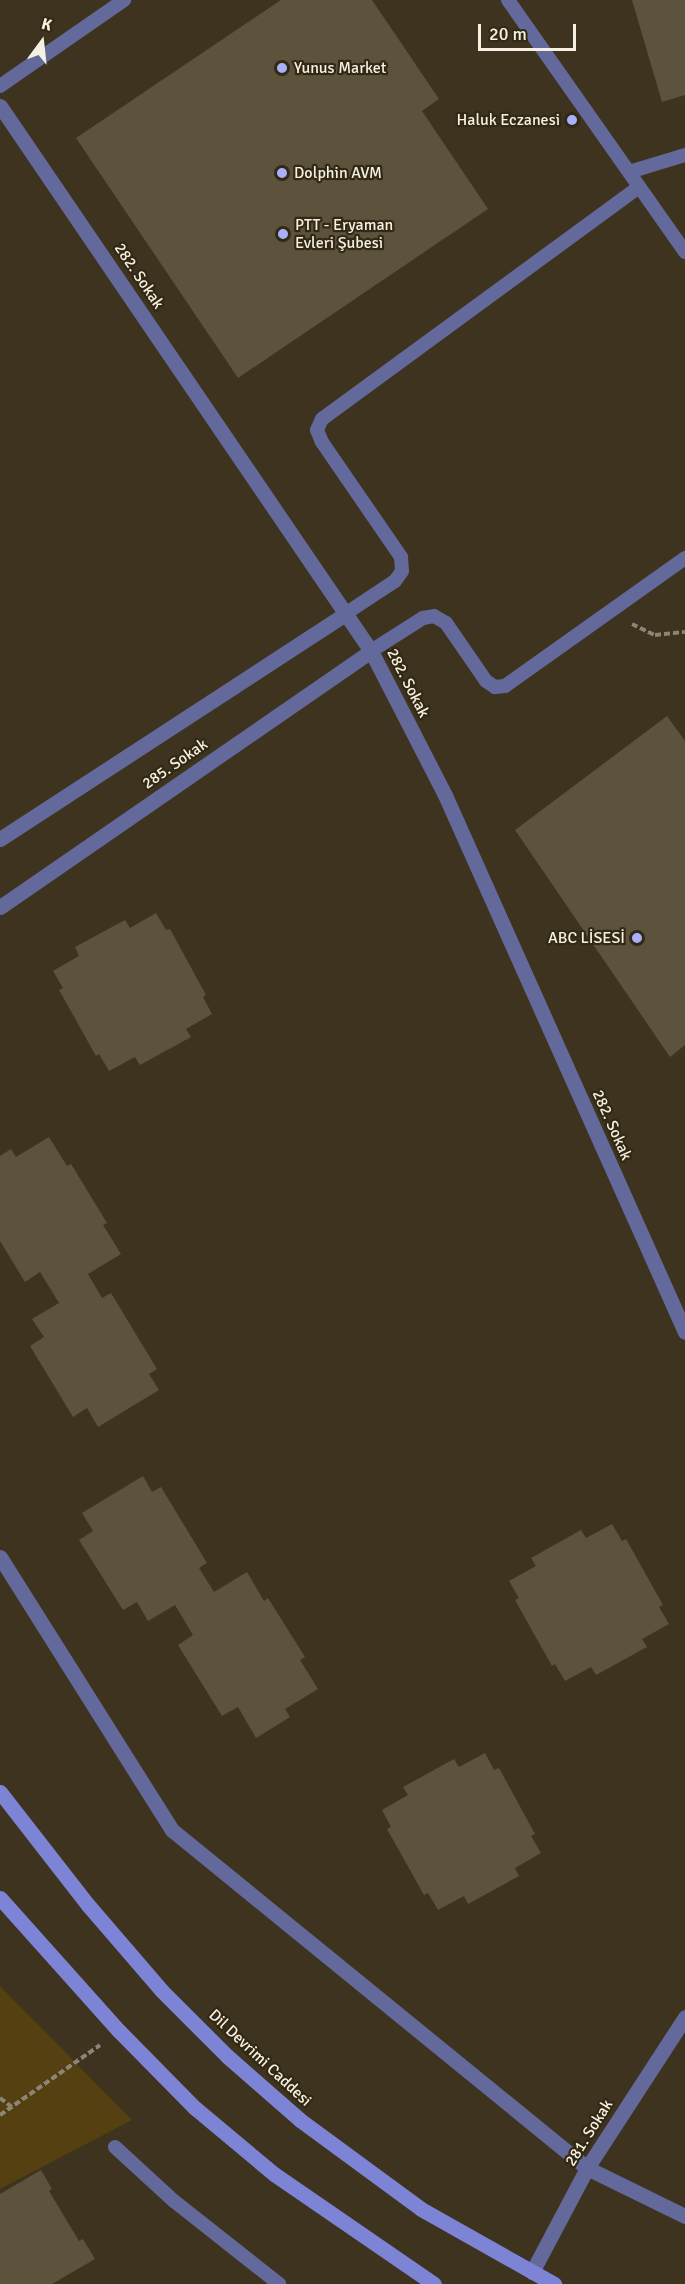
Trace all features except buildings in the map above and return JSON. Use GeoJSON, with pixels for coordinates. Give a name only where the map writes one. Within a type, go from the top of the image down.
{"type":"FeatureCollection","features":[{"type":"Feature","properties":{"kind":"main road","name":"Dil Devrimi Caddesi"},"geometry":{"type":"LineString","coordinates":[[0,1792],[95,1913],[162,1991],[227,2056],[300,2120],[421,2209],[554,2284]]}},
{"type":"Feature","properties":{"kind":"main road"},"geometry":{"type":"LineString","coordinates":[[0,1898],[119,2031],[195,2108],[274,2175],[434,2284]]}},
{"type":"Feature","properties":{"kind":"street","name":"282. Sokak"},"geometry":{"type":"LineString","coordinates":[[0,106],[348,612],[371,651],[445,795],[685,1332]]}},
{"type":"Feature","properties":{"kind":"street","name":"285. Sokak"},"geometry":{"type":"LineString","coordinates":[[0,839],[348,612]]}},
{"type":"Feature","properties":{"kind":"street","name":"285. Sokak"},"geometry":{"type":"LineString","coordinates":[[0,907],[371,651]]}},
{"type":"Feature","properties":{"kind":"street"},"geometry":{"type":"LineString","coordinates":[[0,1557],[172,1830],[587,2168],[685,2216]]}},
{"type":"Feature","properties":{"kind":"street","name":"281. Sokak"},"geometry":{"type":"LineString","coordinates":[[532,2272],[587,2168],[685,2017]]}},
{"type":"Feature","properties":{"kind":"lane"},"geometry":{"type":"LineString","coordinates":[[0,86],[124,0]]}},
{"type":"Feature","properties":{"kind":"lane"},"geometry":{"type":"LineString","coordinates":[[508,0],[685,252]]}},
{"type":"Feature","properties":{"kind":"lane"},"geometry":{"type":"LineString","coordinates":[[629,172],[685,155]]}},
{"type":"Feature","properties":{"kind":"lane"},"geometry":{"type":"LineString","coordinates":[[348,612],[395,581],[402,571],[401,557],[322,442],[317,430],[322,419],[639,187]]}},
{"type":"Feature","properties":{"kind":"lane"},"geometry":{"type":"LineString","coordinates":[[371,651],[423,618],[434,616],[446,623],[486,681],[495,687],[505,686],[685,558]]}},
{"type":"Feature","properties":{"kind":"lane"},"geometry":{"type":"LineString","coordinates":[[115,2147],[174,2201],[279,2284]]}},
{"type":"Feature","properties":{"kind":"path"},"geometry":{"type":"LineString","coordinates":[[611,611],[655,635],[685,632]]}},
{"type":"Feature","properties":{"kind":"path"},"geometry":{"type":"LineString","coordinates":[[0,2115],[119,2031]]}},
{"type":"Feature","properties":{"kind":"path"},"geometry":{"type":"LineString","coordinates":[[0,2098],[12,2107]]}},
{"type":"Feature","properties":{"kind":"shaded area"},"geometry":{"type":"Polygon","coordinates":[[[0,1986],[132,2120],[0,2189],[0,1986]]]}},
{"type":"Feature","properties":{"kind":"place","name":"Yunus Market"},"geometry":{"type":"Point","coordinates":[282,68]}},
{"type":"Feature","properties":{"kind":"place","name":"Haluk Eczanesi"},"geometry":{"type":"Point","coordinates":[572,120]}},
{"type":"Feature","properties":{"kind":"place","name":"Dolphin AVM"},"geometry":{"type":"Point","coordinates":[282,173]}},
{"type":"Feature","properties":{"kind":"place","name":"PTT - Eryaman Evleri Şubesi"},"geometry":{"type":"Point","coordinates":[283,234]}},
{"type":"Feature","properties":{"kind":"place","name":"ABC LİSESİ"},"geometry":{"type":"Point","coordinates":[637,938]}}]}
